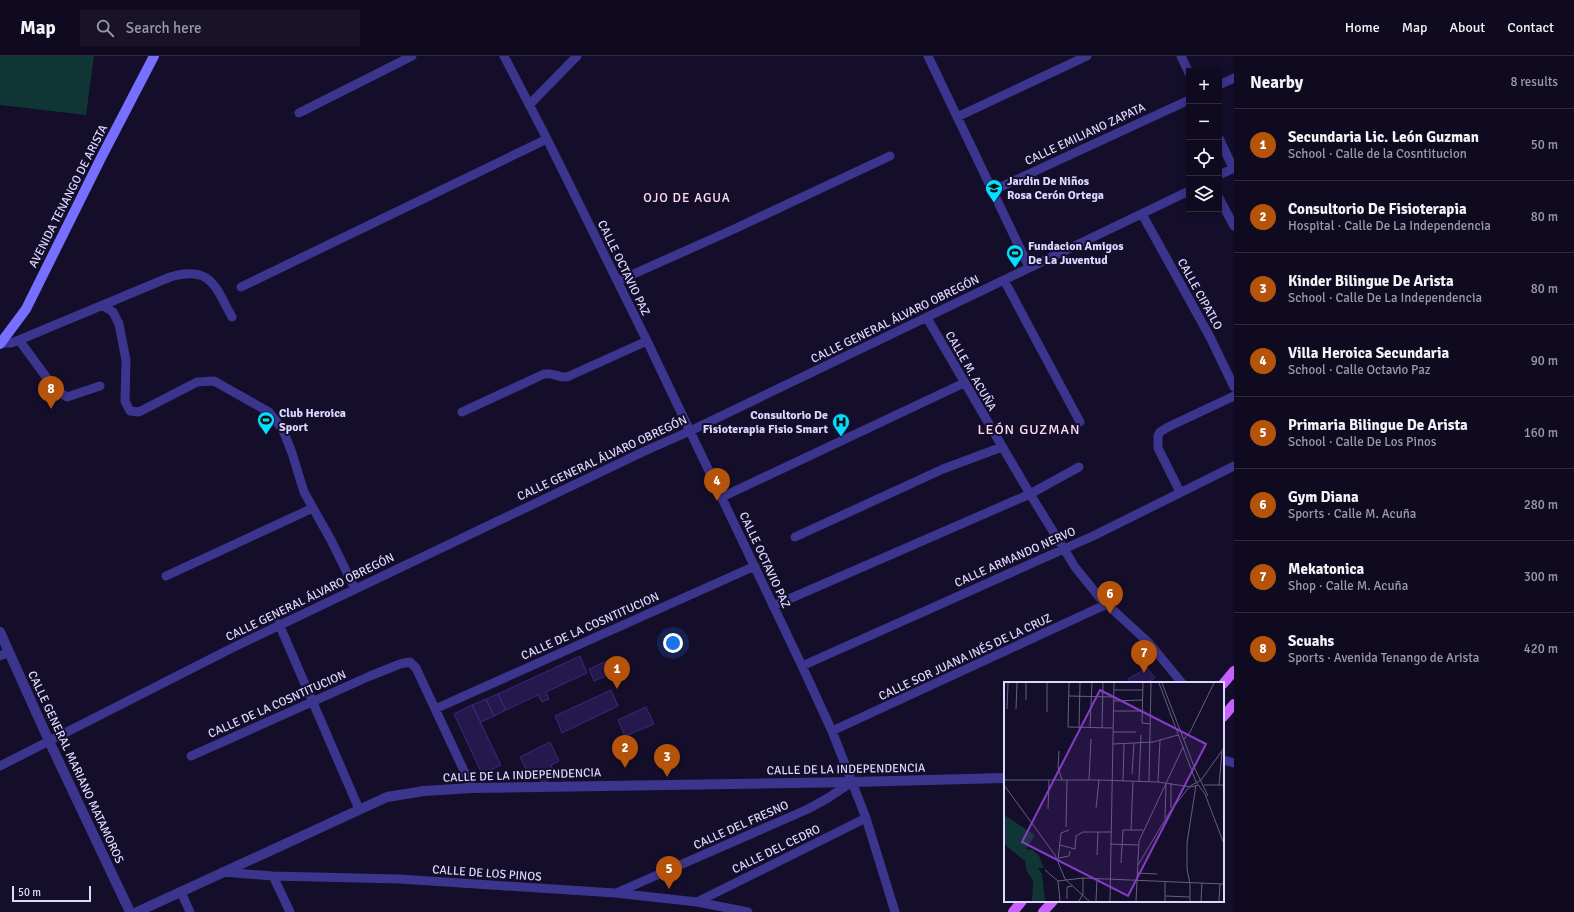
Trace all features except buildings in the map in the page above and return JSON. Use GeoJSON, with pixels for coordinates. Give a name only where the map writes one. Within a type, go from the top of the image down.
{"type":"FeatureCollection","features":[{"type":"Feature","properties":{"kind":"main road","name":"AVENIDA TENANGO DE ARISTA"},"geometry":{"type":"LineString","coordinates":[[1,344],[26,309],[102,156],[154,56]]}},
{"type":"Feature","properties":{"kind":"main road"},"geometry":{"type":"LineString","coordinates":[[1224,683],[1234,671]]}},
{"type":"Feature","properties":{"kind":"main road"},"geometry":{"type":"LineString","coordinates":[[1224,716],[1234,704]]}},
{"type":"Feature","properties":{"kind":"main road"},"geometry":{"type":"LineString","coordinates":[[1013,912],[1021,902]]}},
{"type":"Feature","properties":{"kind":"main road"},"geometry":{"type":"LineString","coordinates":[[1043,912],[1052,902]]}},
{"type":"Feature","properties":{"kind":"street"},"geometry":{"type":"LineString","coordinates":[[299,113],[412,56]]}},
{"type":"Feature","properties":{"kind":"street","name":"CALLE OCTAVIO PAZ"},"geometry":{"type":"LineString","coordinates":[[504,56],[618,281],[755,566],[832,731],[866,818],[896,912]]}},
{"type":"Feature","properties":{"kind":"street"},"geometry":{"type":"LineString","coordinates":[[529,105],[577,56]]}},
{"type":"Feature","properties":{"kind":"street"},"geometry":{"type":"LineString","coordinates":[[928,56],[1029,267]]}},
{"type":"Feature","properties":{"kind":"street"},"geometry":{"type":"LineString","coordinates":[[957,117],[1087,56]]}},
{"type":"Feature","properties":{"kind":"street"},"geometry":{"type":"LineString","coordinates":[[1181,56],[1186,68]]}},
{"type":"Feature","properties":{"kind":"street"},"geometry":{"type":"LineString","coordinates":[[1222,84],[1234,78]]}},
{"type":"Feature","properties":{"kind":"street","name":"CALLE EMILIANO ZAPATA"},"geometry":{"type":"LineString","coordinates":[[992,191],[1186,101]]}},
{"type":"Feature","properties":{"kind":"street"},"geometry":{"type":"LineString","coordinates":[[241,287],[547,139]]}},
{"type":"Feature","properties":{"kind":"street"},"geometry":{"type":"LineString","coordinates":[[1220,140],[1234,168],[1222,174]]}},
{"type":"Feature","properties":{"kind":"street"},"geometry":{"type":"LineString","coordinates":[[618,281],[890,156]]}},
{"type":"Feature","properties":{"kind":"street","name":"CALLE GENERAL ÁLVARO OBREGÓN"},"geometry":{"type":"LineString","coordinates":[[0,766],[279,624],[690,431],[1186,192]]}},
{"type":"Feature","properties":{"kind":"street"},"geometry":{"type":"LineString","coordinates":[[1222,204],[1234,226]]}},
{"type":"Feature","properties":{"kind":"street","name":"CALLE CIPATLO"},"geometry":{"type":"LineString","coordinates":[[1142,214],[1210,337],[1234,387]]}},
{"type":"Feature","properties":{"kind":"street"},"geometry":{"type":"LineString","coordinates":[[1,344],[19,340],[170,277],[184,273],[195,273],[204,276],[211,281],[232,317]]}},
{"type":"Feature","properties":{"kind":"street"},"geometry":{"type":"LineString","coordinates":[[1004,280],[1080,422]]}},
{"type":"Feature","properties":{"kind":"street"},"geometry":{"type":"LineString","coordinates":[[102,305],[113,312],[119,324],[126,360],[125,401],[130,411],[139,412],[197,382],[214,381],[269,412],[283,430],[292,453],[301,484],[332,540],[355,589]]}},
{"type":"Feature","properties":{"kind":"street","name":"CALLE M. ACUÑA"},"geometry":{"type":"LineString","coordinates":[[927,318],[1030,494],[1086,581],[1107,604],[1149,643],[1181,682]]}},
{"type":"Feature","properties":{"kind":"street"},"geometry":{"type":"LineString","coordinates":[[19,340],[55,389],[67,397],[100,386]]}},
{"type":"Feature","properties":{"kind":"street"},"geometry":{"type":"LineString","coordinates":[[462,412],[544,374],[550,373],[561,378],[567,377],[647,341]]}},
{"type":"Feature","properties":{"kind":"street"},"geometry":{"type":"LineString","coordinates":[[722,497],[964,383]]}},
{"type":"Feature","properties":{"kind":"street"},"geometry":{"type":"LineString","coordinates":[[1180,492],[1158,448],[1158,436],[1168,427],[1234,396]]}},
{"type":"Feature","properties":{"kind":"street"},"geometry":{"type":"LineString","coordinates":[[795,537],[943,469],[1002,447]]}},
{"type":"Feature","properties":{"kind":"street","name":"CALLE ARMANDO NERVO"},"geometry":{"type":"LineString","coordinates":[[802,666],[1093,536],[1234,466]]}},
{"type":"Feature","properties":{"kind":"street"},"geometry":{"type":"LineString","coordinates":[[774,606],[1030,494],[1080,467]]}},
{"type":"Feature","properties":{"kind":"street"},"geometry":{"type":"LineString","coordinates":[[166,576],[313,508]]}},
{"type":"Feature","properties":{"kind":"street","name":"CALLE DE LA COSNTITUCION"},"geometry":{"type":"LineString","coordinates":[[191,756],[313,701],[406,662],[412,663],[416,668],[435,709],[755,566]]}},
{"type":"Feature","properties":{"kind":"street","name":"CALLE SOR JUANA INÉS DE LA CRUZ"},"geometry":{"type":"LineString","coordinates":[[832,731],[1107,604]]}},
{"type":"Feature","properties":{"kind":"street"},"geometry":{"type":"LineString","coordinates":[[279,624],[359,810]]}},
{"type":"Feature","properties":{"kind":"street","name":"CALLE GENERAL MARIANO MATAMOROS"},"geometry":{"type":"LineString","coordinates":[[0,632],[4,654],[49,741],[130,912]]}},
{"type":"Feature","properties":{"kind":"street"},"geometry":{"type":"LineString","coordinates":[[435,709],[472,788]]}},
{"type":"Feature","properties":{"kind":"street"},"geometry":{"type":"LineString","coordinates":[[1224,760],[1234,763]]}},
{"type":"Feature","properties":{"kind":"street","name":"CALLE DE LA INDEPENDENCIA"},"geometry":{"type":"LineString","coordinates":[[137,912],[387,797],[424,791],[472,788],[1004,778]]}},
{"type":"Feature","properties":{"kind":"street","name":"CALLE DEL FRESNO"},"geometry":{"type":"LineString","coordinates":[[615,893],[808,809],[852,782]]}},
{"type":"Feature","properties":{"kind":"street","name":"CALLE DEL CEDRO"},"geometry":{"type":"LineString","coordinates":[[697,902],[866,818]]}},
{"type":"Feature","properties":{"kind":"street","name":"CALLE DE LOS PINOS"},"geometry":{"type":"LineString","coordinates":[[222,872],[273,876],[399,879],[615,893],[697,902],[748,912]]}},
{"type":"Feature","properties":{"kind":"street"},"geometry":{"type":"LineString","coordinates":[[273,876],[290,912]]}},
{"type":"Feature","properties":{"kind":"street"},"geometry":{"type":"LineString","coordinates":[[181,892],[190,912]]}},
{"type":"Feature","properties":{"kind":"green space"},"geometry":{"type":"Polygon","coordinates":[[[0,56],[94,56],[86,115],[0,105],[0,56]]]}},
{"type":"Feature","properties":{"kind":"place","name":"Jardin De Niños Rosa Cerón Ortega"},"geometry":{"type":"Point","coordinates":[994,203]}},
{"type":"Feature","properties":{"kind":"place","name":"Fundacion Amigos De La Juventud"},"geometry":{"type":"Point","coordinates":[1015,268]}},
{"type":"Feature","properties":{"kind":"place","name":"Scuahs"},"geometry":{"type":"Point","coordinates":[51,409]}},
{"type":"Feature","properties":{"kind":"place","name":"Club Heroica Sport"},"geometry":{"type":"Point","coordinates":[266,435]}},
{"type":"Feature","properties":{"kind":"place","name":"Consultorio De Fisioterapia Fisio Smart"},"geometry":{"type":"Point","coordinates":[841,437]}},
{"type":"Feature","properties":{"kind":"place","name":"Villa Heroica Secundaria"},"geometry":{"type":"Point","coordinates":[717,501]}},
{"type":"Feature","properties":{"kind":"place","name":"Gym Diana"},"geometry":{"type":"Point","coordinates":[1110,614]}},
{"type":"Feature","properties":{"kind":"place","name":"Mekatonica"},"geometry":{"type":"Point","coordinates":[1144,673]}},
{"type":"Feature","properties":{"kind":"place","name":"Secundaria Lic. León Guzman"},"geometry":{"type":"Point","coordinates":[617,689]}},
{"type":"Feature","properties":{"kind":"place","name":"Consultorio De Fisioterapia"},"geometry":{"type":"Point","coordinates":[625,768]}},
{"type":"Feature","properties":{"kind":"place","name":"Kinder Bilingue De Arista"},"geometry":{"type":"Point","coordinates":[667,777]}},
{"type":"Feature","properties":{"kind":"place","name":"Primaria Bilingue De Arista"},"geometry":{"type":"Point","coordinates":[669,889]}},
{"type":"Feature","properties":{"kind":"district","name":"OJO DE AGUA"},"geometry":{"type":"Point","coordinates":[687,197]}},
{"type":"Feature","properties":{"kind":"district","name":"LEÓN GUZMAN"},"geometry":{"type":"Point","coordinates":[1029,429]}}]}
